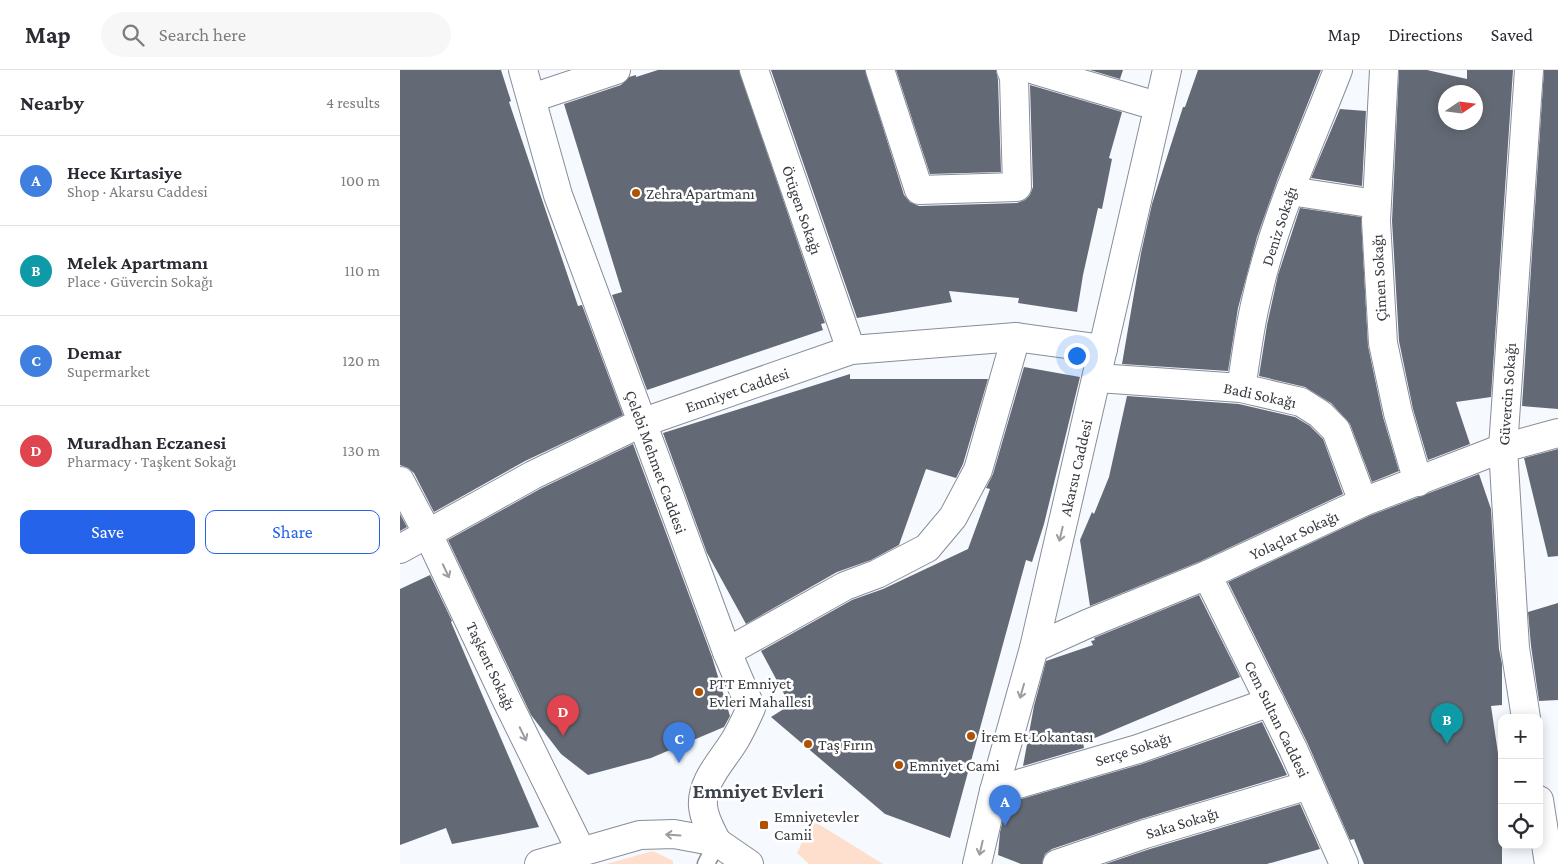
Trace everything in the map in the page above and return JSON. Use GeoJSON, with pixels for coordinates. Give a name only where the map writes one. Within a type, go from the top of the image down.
{"type":"FeatureCollection","features":[{"type":"Feature","properties":{"kind":"street","name":"Çelebi Mehmet Caddesi"},"geometry":{"type":"LineString","coordinates":[[523,70],[558,195],[727,652],[751,708],[736,739],[715,770],[705,789],[703,805],[712,853]]}},
{"type":"Feature","properties":{"kind":"street"},"geometry":{"type":"LineString","coordinates":[[532,98],[616,70]]}},
{"type":"Feature","properties":{"kind":"street","name":"Ötügen Sokağı"},"geometry":{"type":"LineString","coordinates":[[754,70],[851,350]]}},
{"type":"Feature","properties":{"kind":"street"},"geometry":{"type":"LineString","coordinates":[[880,70],[919,190],[1017,187],[1014,77],[1011,70]]}},
{"type":"Feature","properties":{"kind":"street"},"geometry":{"type":"LineString","coordinates":[[1035,70],[1143,102]]}},
{"type":"Feature","properties":{"kind":"street","name":"Akarsu Caddesi"},"geometry":{"type":"LineString","coordinates":[[977,864],[994,791],[1034,648],[1098,378],[1167,70]]}},
{"type":"Feature","properties":{"kind":"street","name":"Deniz Sokağı"},"geometry":{"type":"LineString","coordinates":[[1241,388],[1256,300],[1290,191],[1338,70]]}},
{"type":"Feature","properties":{"kind":"street","name":"Çimen Sokağı"},"geometry":{"type":"LineString","coordinates":[[1384,70],[1376,204],[1383,343],[1398,414],[1418,482]]}},
{"type":"Feature","properties":{"kind":"street","name":"Güvercin Sokağı"},"geometry":{"type":"LineString","coordinates":[[1525,714],[1515,648],[1503,448],[1529,70]]}},
{"type":"Feature","properties":{"kind":"street"},"geometry":{"type":"LineString","coordinates":[[1290,191],[1376,204]]}},
{"type":"Feature","properties":{"kind":"street"},"geometry":{"type":"LineString","coordinates":[[727,652],[845,586],[878,574],[927,548],[953,516],[978,470],[1016,337]]}},
{"type":"Feature","properties":{"kind":"street","name":"Emniyet Caddesi"},"geometry":{"type":"LineString","coordinates":[[400,549],[533,475],[641,423],[851,350],[1016,337],[1103,350]]}},
{"type":"Feature","properties":{"kind":"street","name":"Badi Sokağı"},"geometry":{"type":"LineString","coordinates":[[1098,378],[1241,388],[1301,402],[1320,414],[1336,430],[1363,502]]}},
{"type":"Feature","properties":{"kind":"street","name":"Yolaçlar Sokağı"},"geometry":{"type":"LineString","coordinates":[[1034,648],[1206,575],[1363,502],[1503,448],[1558,432]]}},
{"type":"Feature","properties":{"kind":"street","name":"Taşkent Sokağı"},"geometry":{"type":"LineString","coordinates":[[400,481],[428,534],[581,852]]}},
{"type":"Feature","properties":{"kind":"street","name":"Cem Sultan Caddesi"},"geometry":{"type":"LineString","coordinates":[[1206,575],[1270,702],[1344,864]]}},
{"type":"Feature","properties":{"kind":"street","name":"Serçe Sokağı"},"geometry":{"type":"LineString","coordinates":[[994,791],[1138,749],[1270,702]]}},
{"type":"Feature","properties":{"kind":"street","name":"Saka Sokağı"},"geometry":{"type":"LineString","coordinates":[[1057,864],[1145,834],[1309,785]]}},
{"type":"Feature","properties":{"kind":"street"},"geometry":{"type":"LineString","coordinates":[[1540,804],[1549,864]]}},
{"type":"Feature","properties":{"kind":"street"},"geometry":{"type":"LineString","coordinates":[[540,864],[640,835],[674,834],[712,853],[749,864]]}},
{"type":"Feature","properties":{"kind":"shaded area"},"geometry":{"type":"Polygon","coordinates":[[[812,820],[883,864],[809,864],[797,853],[812,820]]]}},
{"type":"Feature","properties":{"kind":"shaded area"},"geometry":{"type":"Polygon","coordinates":[[[653,851],[673,861],[673,864],[606,864],[653,851]]]}},
{"type":"Feature","properties":{"kind":"building"},"geometry":{"type":"Polygon","coordinates":[[[400,70],[501,70],[511,101],[509,102],[578,306],[582,305],[623,415],[525,461],[434,512],[414,473],[400,465],[400,70]]]}},
{"type":"Feature","properties":{"kind":"building"},"geometry":{"type":"Polygon","coordinates":[[[658,70],[739,70],[825,323],[821,324],[823,330],[647,390],[612,295],[622,292],[564,104],[621,85],[629,77],[636,75],[636,77],[658,70]]]}},
{"type":"Feature","properties":{"kind":"building"},"geometry":{"type":"Polygon","coordinates":[[[771,70],[865,70],[904,195],[910,202],[919,206],[1017,203],[1025,200],[1030,195],[1033,187],[1030,85],[1122,112],[1109,158],[1112,159],[1102,209],[1098,208],[1077,312],[1018,303],[1019,298],[949,291],[952,302],[857,318],[771,70]]]}},
{"type":"Feature","properties":{"kind":"building"},"geometry":{"type":"Polygon","coordinates":[[[896,70],[996,70],[998,80],[1001,172],[930,174],[896,70]]]}},
{"type":"Feature","properties":{"kind":"building"},"geometry":{"type":"Polygon","coordinates":[[[1090,70],[1123,70],[1120,79],[1090,70]]]}},
{"type":"Feature","properties":{"kind":"building"},"geometry":{"type":"Polygon","coordinates":[[[1198,70],[1321,70],[1278,178],[1257,237],[1238,308],[1228,371],[1122,364],[1141,253],[1152,204],[1183,107],[1185,107],[1198,70]]]}},
{"type":"Feature","properties":{"kind":"building"},"geometry":{"type":"Polygon","coordinates":[[[1399,70],[1427,70],[1467,79],[1467,70],[1513,70],[1491,397],[1456,402],[1470,444],[1428,460],[1413,409],[1399,341],[1392,221],[1399,70]]]}},
{"type":"Feature","properties":{"kind":"building"},"geometry":{"type":"Polygon","coordinates":[[[1544,70],[1558,70],[1558,409],[1522,406],[1544,70]]]}},
{"type":"Feature","properties":{"kind":"building"},"geometry":{"type":"Polygon","coordinates":[[[1340,109],[1366,111],[1362,186],[1311,178],[1340,109]]]}},
{"type":"Feature","properties":{"kind":"building"},"geometry":{"type":"Polygon","coordinates":[[[1300,208],[1361,217],[1368,346],[1383,417],[1399,471],[1372,482],[1350,424],[1331,403],[1305,387],[1259,376],[1267,325],[1278,275],[1300,208]]]}},
{"type":"Feature","properties":{"kind":"building"},"geometry":{"type":"Polygon","coordinates":[[[1024,367],[1080,377],[1044,524],[1032,562],[1026,560],[950,838],[885,814],[771,717],[790,705],[761,651],[852,600],[883,589],[968,549],[990,489],[986,488],[993,474],[1024,367]]]}},
{"type":"Feature","properties":{"kind":"building"},"geometry":{"type":"Polygon","coordinates":[[[850,374],[850,379],[988,379],[963,464],[956,478],[926,469],[899,545],[871,560],[837,572],[746,624],[707,553],[663,433],[850,374]]]}},
{"type":"Feature","properties":{"kind":"building"},"geometry":{"type":"Polygon","coordinates":[[[1127,396],[1239,404],[1295,417],[1310,426],[1323,439],[1343,494],[1201,561],[1090,606],[1080,540],[1092,512],[1094,514],[1109,477],[1127,396]]]}},
{"type":"Feature","properties":{"kind":"building"},"geometry":{"type":"Polygon","coordinates":[[[633,444],[712,657],[730,716],[724,727],[651,758],[588,775],[561,754],[531,715],[448,540],[540,489],[633,444]]]}},
{"type":"Feature","properties":{"kind":"building"},"geometry":{"type":"Polygon","coordinates":[[[1558,449],[1558,556],[1548,557],[1524,458],[1558,449]]]}},
{"type":"Feature","properties":{"kind":"building"},"geometry":{"type":"Polygon","coordinates":[[[1479,474],[1491,509],[1499,649],[1502,664],[1502,705],[1491,706],[1498,753],[1498,849],[1502,849],[1502,864],[1364,864],[1354,839],[1350,840],[1307,742],[1228,582],[1369,516],[1479,474]]]}},
{"type":"Feature","properties":{"kind":"building"},"geometry":{"type":"Polygon","coordinates":[[[400,514],[407,527],[400,531],[400,514]]]}},
{"type":"Feature","properties":{"kind":"building"},"geometry":{"type":"Polygon","coordinates":[[[430,575],[452,621],[539,827],[452,844],[446,828],[400,845],[400,589],[430,575]]]}},
{"type":"Feature","properties":{"kind":"building"},"geometry":{"type":"Polygon","coordinates":[[[1199,595],[1240,677],[1083,743],[1084,748],[1023,766],[1034,706],[1046,661],[1093,645],[1091,641],[1095,640],[1094,638],[1199,595]]]}},
{"type":"Feature","properties":{"kind":"building"},"geometry":{"type":"Polygon","coordinates":[[[1558,603],[1558,700],[1539,701],[1528,612],[1558,603]]]}},
{"type":"Feature","properties":{"kind":"building"},"geometry":{"type":"Polygon","coordinates":[[[1262,722],[1287,775],[1141,819],[1052,849],[1045,854],[1042,864],[1021,864],[998,855],[1000,832],[1007,803],[1142,764],[1262,722]]]}},
{"type":"Feature","properties":{"kind":"building"},"geometry":{"type":"Polygon","coordinates":[[[1300,804],[1320,849],[1267,864],[1105,864],[1150,849],[1300,804]]]}},
{"type":"Feature","properties":{"kind":"place","name":"Zehra Apartmanı"},"geometry":{"type":"Point","coordinates":[636,193]}},
{"type":"Feature","properties":{"kind":"place","name":"PTT Emniyet Evleri Mahallesi"},"geometry":{"type":"Point","coordinates":[699,692]}},
{"type":"Feature","properties":{"kind":"place","name":"Muradhan Eczanesi"},"geometry":{"type":"Point","coordinates":[563,736]}},
{"type":"Feature","properties":{"kind":"place","name":"İrem Et Lokantası"},"geometry":{"type":"Point","coordinates":[971,736]}},
{"type":"Feature","properties":{"kind":"place","name":"Taş Fırın"},"geometry":{"type":"Point","coordinates":[808,744]}},
{"type":"Feature","properties":{"kind":"place","name":"Melek Apartmanı"},"geometry":{"type":"Point","coordinates":[1447,744]}},
{"type":"Feature","properties":{"kind":"place","name":"Demar"},"geometry":{"type":"Point","coordinates":[679,763]}},
{"type":"Feature","properties":{"kind":"place","name":"Emniyet Cami"},"geometry":{"type":"Point","coordinates":[899,765]}},
{"type":"Feature","properties":{"kind":"place","name":"Emniyetevler Camii"},"geometry":{"type":"Point","coordinates":[764,825]}},
{"type":"Feature","properties":{"kind":"place","name":"Hece Kırtasiye"},"geometry":{"type":"Point","coordinates":[1005,826]}},
{"type":"Feature","properties":{"kind":"district","name":"Emniyet Evleri"},"geometry":{"type":"Point","coordinates":[758,791]}}]}
